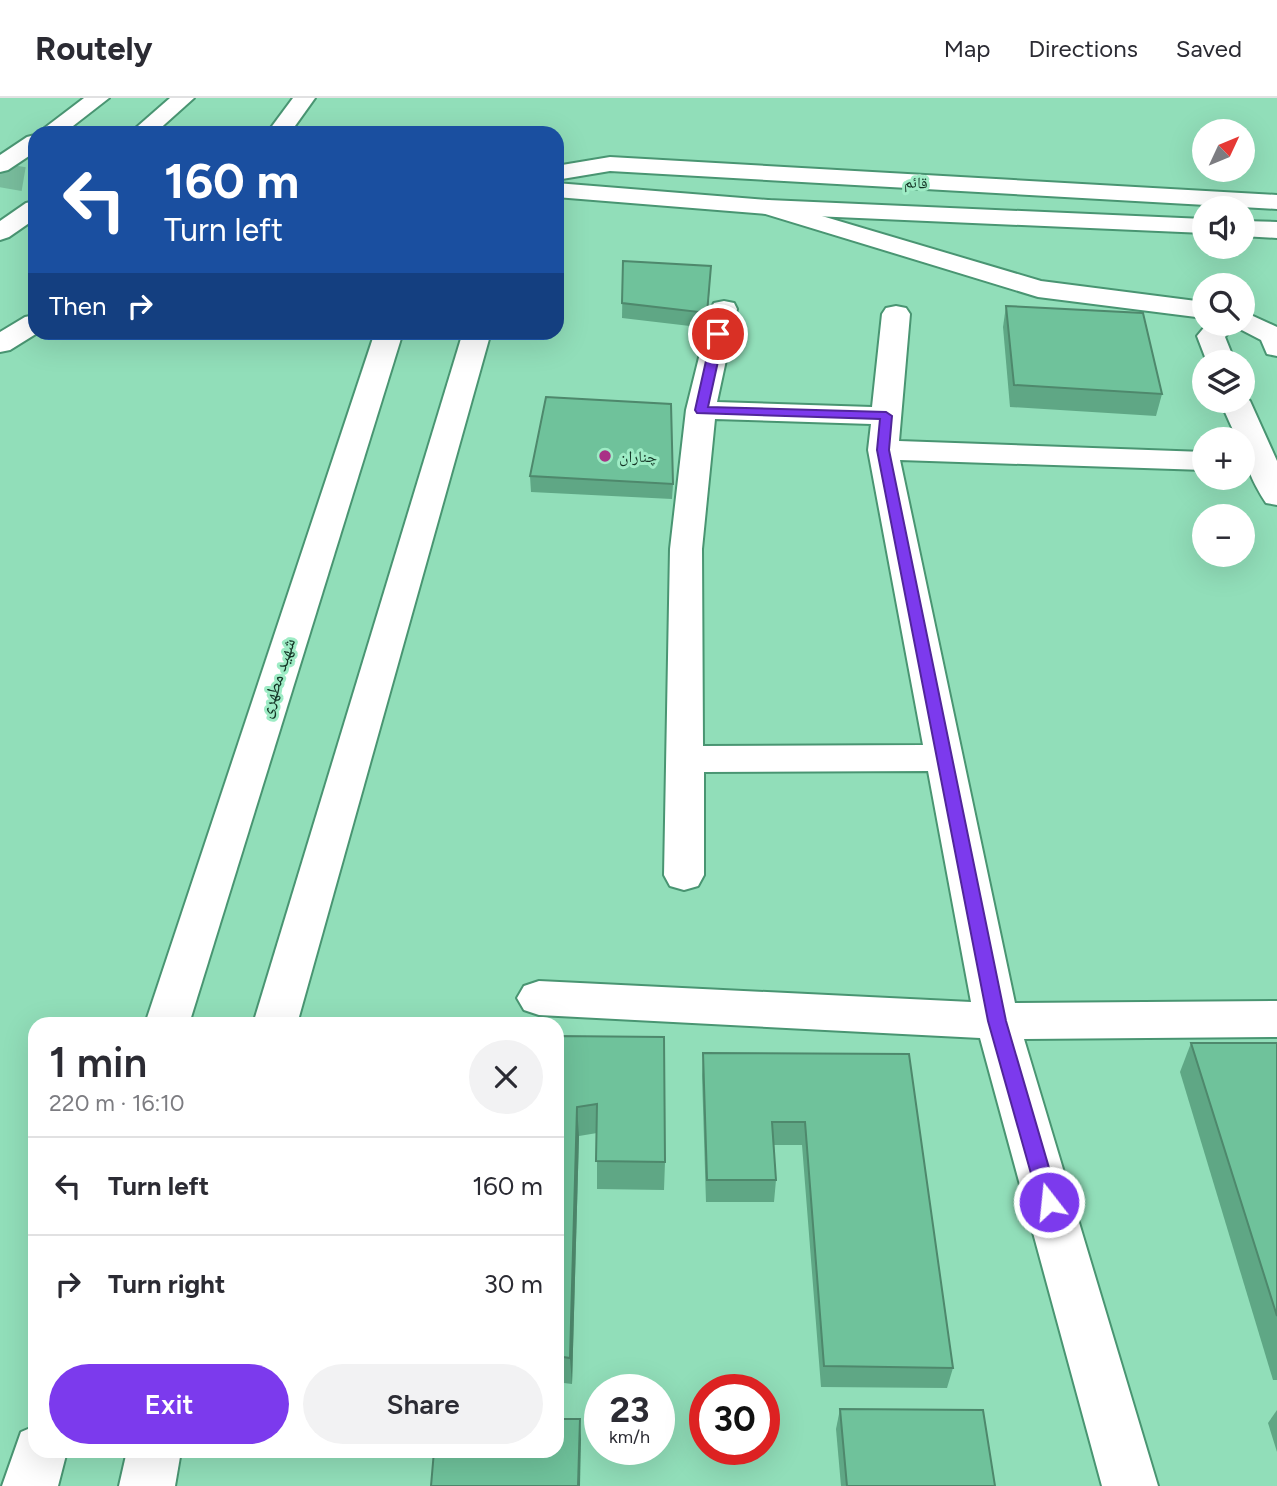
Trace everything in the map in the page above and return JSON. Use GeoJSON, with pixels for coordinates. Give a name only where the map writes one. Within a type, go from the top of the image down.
{"type":"FeatureCollection","features":[{"type":"Feature","properties":{"kind":"main road"},"geometry":{"type":"LineString","coordinates":[[59,126],[98,98]]}},
{"type":"Feature","properties":{"kind":"main road"},"geometry":{"type":"LineString","coordinates":[[149,126],[183,98]]}},
{"type":"Feature","properties":{"kind":"main road"},"geometry":{"type":"LineString","coordinates":[[283,126],[303,98]]}},
{"type":"Feature","properties":{"kind":"main road"},"geometry":{"type":"LineString","coordinates":[[0,165],[28,147]]}},
{"type":"Feature","properties":{"kind":"main road"},"geometry":{"type":"LineString","coordinates":[[596,193],[580,181],[587,172],[610,164]]}},
{"type":"Feature","properties":{"kind":"main road","name":"قائم"},"geometry":{"type":"LineString","coordinates":[[564,172],[610,164],[1277,202]]}},
{"type":"Feature","properties":{"kind":"main road","name":"قائم"},"geometry":{"type":"LineString","coordinates":[[564,191],[768,207],[1192,225]]}},
{"type":"Feature","properties":{"kind":"main road"},"geometry":{"type":"LineString","coordinates":[[768,207],[1038,289],[1192,308]]}},
{"type":"Feature","properties":{"kind":"main road"},"geometry":{"type":"LineString","coordinates":[[0,232],[28,213]]}},
{"type":"Feature","properties":{"kind":"main road"},"geometry":{"type":"LineString","coordinates":[[1255,229],[1277,230]]}},
{"type":"Feature","properties":{"kind":"main road"},"geometry":{"type":"LineString","coordinates":[[684,874],[686,549],[701,410],[724,309]]}},
{"type":"Feature","properties":{"kind":"main road"},"geometry":{"type":"LineString","coordinates":[[896,314],[885,433],[997,1021],[1130,1486]]}},
{"type":"Feature","properties":{"kind":"main road"},"geometry":{"type":"LineString","coordinates":[[1255,316],[1277,316]]}},
{"type":"Feature","properties":{"kind":"main road"},"geometry":{"type":"LineString","coordinates":[[1255,324],[1273,336],[1277,348]]}},
{"type":"Feature","properties":{"kind":"main road"},"geometry":{"type":"LineString","coordinates":[[0,344],[28,327]]}},
{"type":"Feature","properties":{"kind":"main road","name":"شهید مطهری"},"geometry":{"type":"LineString","coordinates":[[169,1017],[386,340]]}},
{"type":"Feature","properties":{"kind":"main road"},"geometry":{"type":"LineString","coordinates":[[277,1017],[475,340]]}},
{"type":"Feature","properties":{"kind":"main road"},"geometry":{"type":"LineString","coordinates":[[701,410],[885,433],[1192,460]]}},
{"type":"Feature","properties":{"kind":"main road"},"geometry":{"type":"LineString","coordinates":[[1240,413],[1277,496]]}},
{"type":"Feature","properties":{"kind":"main road"},"geometry":{"type":"LineString","coordinates":[[684,759],[945,758]]}},
{"type":"Feature","properties":{"kind":"main road"},"geometry":{"type":"LineString","coordinates":[[539,998],[997,1021],[1277,1019]]}},
{"type":"Feature","properties":{"kind":"main road"},"geometry":{"type":"LineString","coordinates":[[30,1486],[38,1458]]}},
{"type":"Feature","properties":{"kind":"main road"},"geometry":{"type":"LineString","coordinates":[[147,1486],[153,1458]]}},
{"type":"Feature","properties":{"kind":"main road"},"geometry":{"type":"LineString","coordinates":[[162,1458],[164,1486]]}},
{"type":"Feature","properties":{"kind":"building"},"geometry":{"type":"Polygon","coordinates":[[[623,261],[711,266],[707,313],[622,303],[623,261]]]}},
{"type":"Feature","properties":{"kind":"building"},"geometry":{"type":"Polygon","coordinates":[[[1006,306],[1143,313],[1162,394],[1014,385],[1006,306]]]}},
{"type":"Feature","properties":{"kind":"building","name":"چناران"},"geometry":{"type":"Polygon","coordinates":[[[546,397],[671,404],[673,484],[530,476],[546,397]]]}},
{"type":"Feature","properties":{"kind":"building"},"geometry":{"type":"Polygon","coordinates":[[[564,1036],[664,1037],[665,1162],[596,1161],[597,1104],[577,1107],[570,1358],[564,1357],[564,1036]]]}},
{"type":"Feature","properties":{"kind":"building"},"geometry":{"type":"Polygon","coordinates":[[[1191,1043],[1277,1043],[1277,1316],[1191,1043]]]}},
{"type":"Feature","properties":{"kind":"building"},"geometry":{"type":"Polygon","coordinates":[[[703,1053],[909,1054],[953,1368],[824,1366],[805,1122],[772,1122],[776,1180],[707,1180],[703,1053]]]}},
{"type":"Feature","properties":{"kind":"building"},"geometry":{"type":"Polygon","coordinates":[[[840,1409],[983,1410],[995,1486],[847,1486],[840,1409]]]}},
{"type":"Feature","properties":{"kind":"building"},"geometry":{"type":"Polygon","coordinates":[[[564,1419],[580,1419],[578,1486],[431,1486],[433,1458],[564,1458],[564,1419]]]}},
{"type":"Feature","properties":{"kind":"tunnel"},"geometry":{"type":"LineString","coordinates":[[0,175],[28,180]]}},
{"type":"Feature","properties":{"kind":"place","name":"چناران"},"geometry":{"type":"Point","coordinates":[605,456]}},
{"type":"Feature","properties":{"kind":"route"},"geometry":{"type":"LineString","coordinates":[[718,334],[701,410],[886,416],[883,450],[997,1021],[1049,1202]]}}]}
